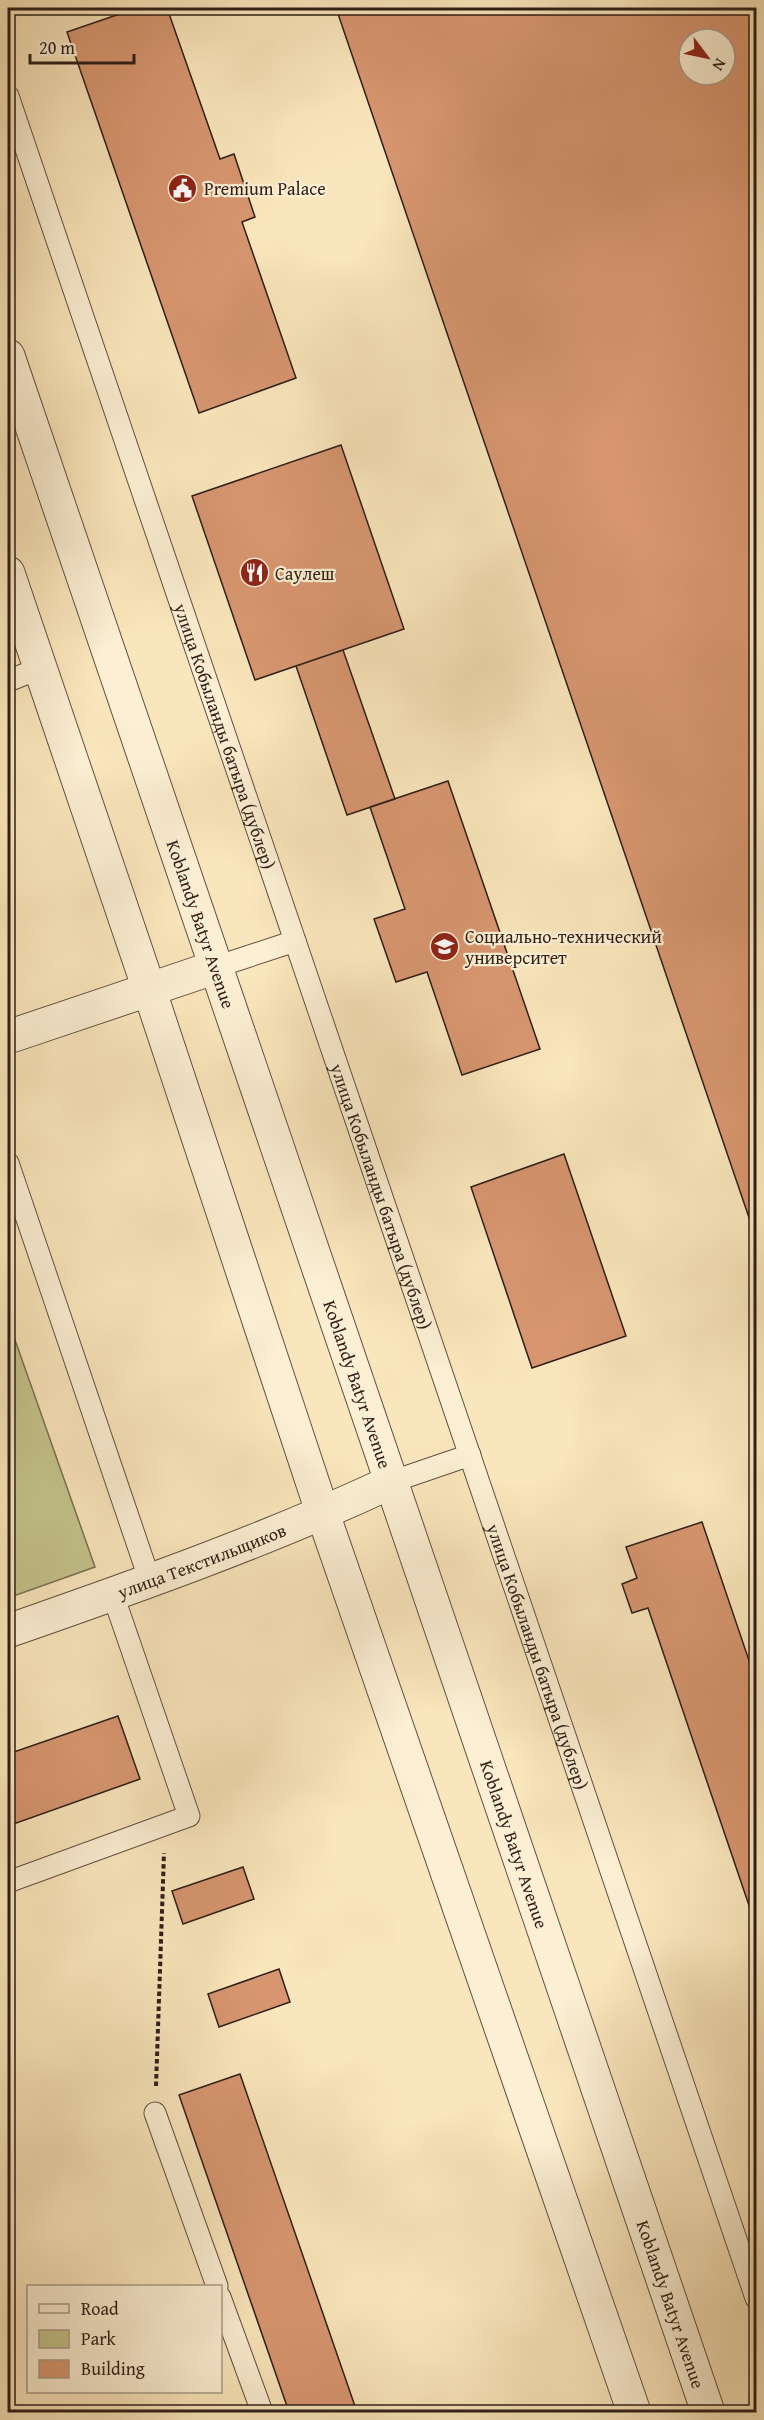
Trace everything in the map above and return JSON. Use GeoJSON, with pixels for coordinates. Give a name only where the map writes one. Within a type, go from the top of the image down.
{"type":"FeatureCollection","features":[{"type":"Feature","properties":{"kind":"street","name":"Koblandy Batyr Avenue"},"geometry":{"type":"LineString","coordinates":[[8,356],[708,2412]]}},
{"type":"Feature","properties":{"kind":"street"},"geometry":{"type":"LineString","coordinates":[[8,573],[323,1514],[634,2412]]}},
{"type":"Feature","properties":{"kind":"street"},"geometry":{"type":"LineString","coordinates":[[8,1037],[216,967]]}},
{"type":"Feature","properties":{"kind":"street","name":"улица Текстильщиков"},"geometry":{"type":"LineString","coordinates":[[8,1631],[113,1595],[323,1514],[391,1482]]}},
{"type":"Feature","properties":{"kind":"lane","name":"улица Кобыланды батыра (дублер)"},"geometry":{"type":"LineString","coordinates":[[8,96],[756,2298]]}},
{"type":"Feature","properties":{"kind":"lane"},"geometry":{"type":"LineString","coordinates":[[8,681],[40,668]]}},
{"type":"Feature","properties":{"kind":"lane"},"geometry":{"type":"LineString","coordinates":[[216,967],[295,941]]}},
{"type":"Feature","properties":{"kind":"lane"},"geometry":{"type":"LineString","coordinates":[[8,1163],[150,1581]]}},
{"type":"Feature","properties":{"kind":"lane"},"geometry":{"type":"LineString","coordinates":[[391,1482],[470,1455]]}},
{"type":"Feature","properties":{"kind":"lane"},"geometry":{"type":"LineString","coordinates":[[8,1882],[189,1816],[113,1595]]}},
{"type":"Feature","properties":{"kind":"lane"},"geometry":{"type":"LineString","coordinates":[[155,2113],[217,2285]]}},
{"type":"Feature","properties":{"kind":"lane"},"geometry":{"type":"LineString","coordinates":[[222,2302],[262,2412]]}},
{"type":"Feature","properties":{"kind":"path"},"geometry":{"type":"LineString","coordinates":[[155,2113],[166,1825]]}},
{"type":"Feature","properties":{"kind":"green space"},"geometry":{"type":"Polygon","coordinates":[[[8,1320],[95,1567],[8,1598],[8,1320]]]}},
{"type":"Feature","properties":{"kind":"building","name":"Premium Palace"},"geometry":{"type":"Polygon","coordinates":[[[137,8],[167,8],[220,159],[234,154],[255,217],[242,222],[296,378],[199,413],[67,32],[137,8]]]}},
{"type":"Feature","properties":{"kind":"building"},"geometry":{"type":"Polygon","coordinates":[[[336,8],[756,8],[756,1238],[336,8]]]}},
{"type":"Feature","properties":{"kind":"building"},"geometry":{"type":"Polygon","coordinates":[[[341,445],[404,629],[255,680],[192,496],[341,445]]]}},
{"type":"Feature","properties":{"kind":"building"},"geometry":{"type":"Polygon","coordinates":[[[343,650],[395,799],[347,815],[296,666],[343,650]]]}},
{"type":"Feature","properties":{"kind":"building","name":"Социально-технический университет"},"geometry":{"type":"Polygon","coordinates":[[[448,781],[540,1049],[462,1075],[427,972],[396,982],[374,919],[405,909],[370,807],[448,781]]]}},
{"type":"Feature","properties":{"kind":"building"},"geometry":{"type":"Polygon","coordinates":[[[564,1154],[626,1336],[532,1368],[471,1187],[564,1154]]]}},
{"type":"Feature","properties":{"kind":"building"},"geometry":{"type":"Polygon","coordinates":[[[702,1522],[756,1681],[756,1926],[648,1608],[632,1613],[622,1584],[637,1578],[626,1547],[702,1522]]]}},
{"type":"Feature","properties":{"kind":"building"},"geometry":{"type":"Polygon","coordinates":[[[118,1716],[140,1779],[8,1826],[8,1754],[118,1716]]]}},
{"type":"Feature","properties":{"kind":"building"},"geometry":{"type":"Polygon","coordinates":[[[243,1867],[254,1899],[183,1924],[172,1891],[243,1867]]]}},
{"type":"Feature","properties":{"kind":"building"},"geometry":{"type":"Polygon","coordinates":[[[279,1969],[290,2002],[219,2027],[208,1994],[279,1969]]]}},
{"type":"Feature","properties":{"kind":"building"},"geometry":{"type":"Polygon","coordinates":[[[240,2074],[357,2412],[289,2412],[179,2095],[240,2074]]]}},
{"type":"Feature","properties":{"kind":"place","name":"Premium Palace"},"geometry":{"type":"Point","coordinates":[183,188]}},
{"type":"Feature","properties":{"kind":"place","name":"Саулеш"},"geometry":{"type":"Point","coordinates":[254,573]}},
{"type":"Feature","properties":{"kind":"place","name":"Социально-технический университет"},"geometry":{"type":"Point","coordinates":[444,946]}}]}
